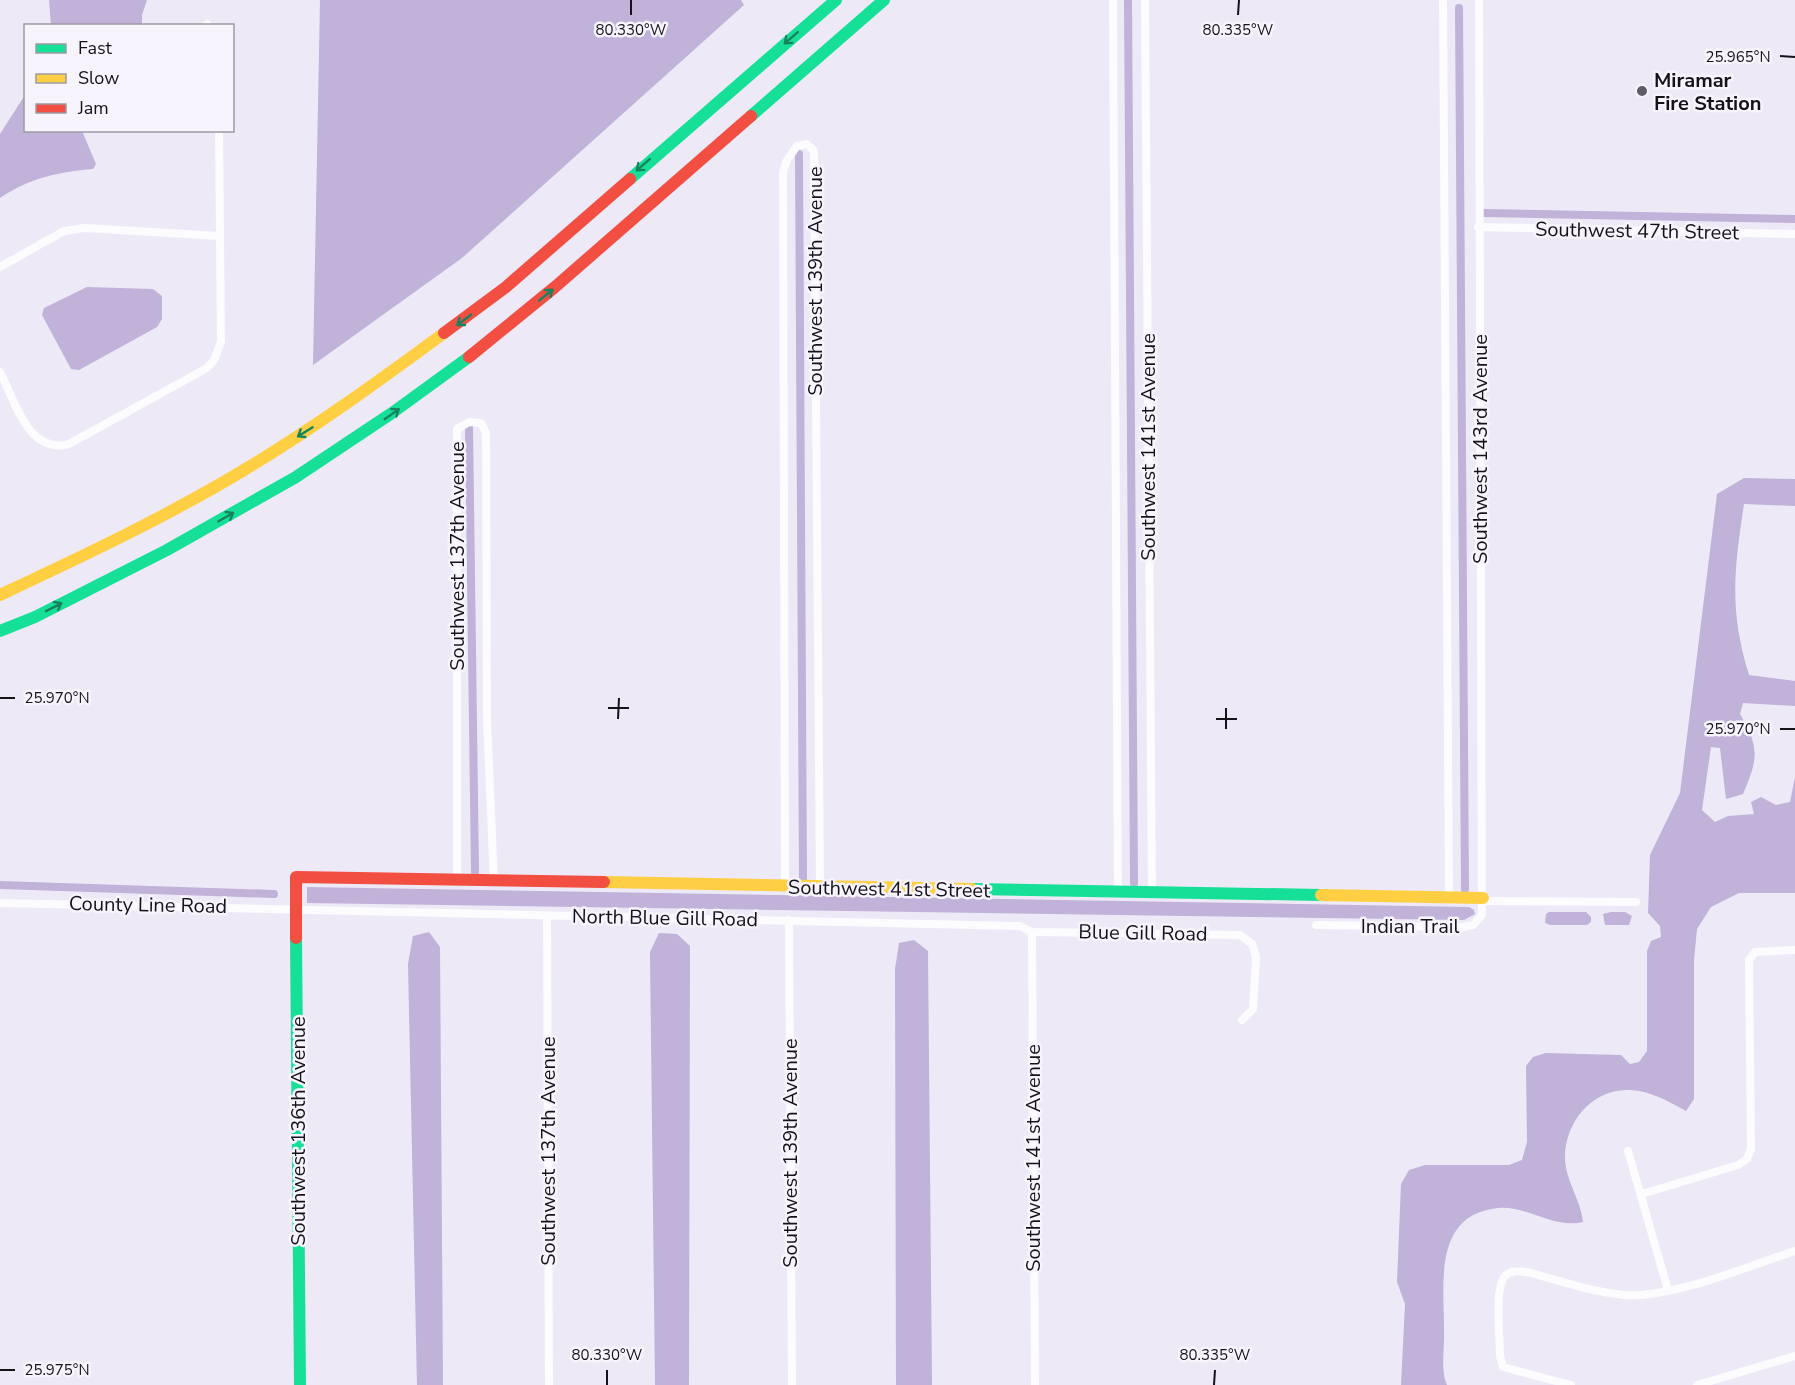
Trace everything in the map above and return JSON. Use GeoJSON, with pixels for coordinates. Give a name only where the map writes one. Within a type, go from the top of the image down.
{"type":"FeatureCollection","features":[{"type":"Feature","properties":{"kind":"main road"},"geometry":{"type":"LineString","coordinates":[[0,595],[127,535],[243,471],[340,410],[506,287],[836,0]]}},
{"type":"Feature","properties":{"kind":"main road"},"geometry":{"type":"LineString","coordinates":[[0,631],[35,616],[177,545],[296,477],[393,413],[482,347],[555,288],[884,0]]}},
{"type":"Feature","properties":{"kind":"main road","name":"Southwest 41st Street"},"geometry":{"type":"LineString","coordinates":[[296,877],[785,888],[1449,897],[1483,900]]}},
{"type":"Feature","properties":{"kind":"main road","name":"Southwest 136th Avenue"},"geometry":{"type":"LineString","coordinates":[[296,877],[300,1385]]}},
{"type":"Feature","properties":{"kind":"street","name":"Southwest 141st Avenue"},"geometry":{"type":"LineString","coordinates":[[1113,0],[1118,892]]}},
{"type":"Feature","properties":{"kind":"street","name":"Southwest 141st Avenue"},"geometry":{"type":"LineString","coordinates":[[1144,0],[1152,893]]}},
{"type":"Feature","properties":{"kind":"street","name":"Southwest 143rd Avenue"},"geometry":{"type":"LineString","coordinates":[[1443,0],[1449,897]]}},
{"type":"Feature","properties":{"kind":"street","name":"Southwest 143rd Avenue"},"geometry":{"type":"LineString","coordinates":[[1479,0],[1478,227],[1483,900]]}},
{"type":"Feature","properties":{"kind":"street"},"geometry":{"type":"LineString","coordinates":[[0,372],[33,435],[48,446],[69,444],[197,373],[214,360],[221,342],[219,132]]}},
{"type":"Feature","properties":{"kind":"street","name":"Southwest 139th Avenue"},"geometry":{"type":"LineString","coordinates":[[785,888],[783,172],[787,159],[797,146],[807,144],[814,151],[820,888]]}},
{"type":"Feature","properties":{"kind":"street","name":"Southwest 47th Street"},"geometry":{"type":"LineString","coordinates":[[1478,227],[1795,234]]}},
{"type":"Feature","properties":{"kind":"street"},"geometry":{"type":"LineString","coordinates":[[0,267],[64,231],[84,228],[220,236]]}},
{"type":"Feature","properties":{"kind":"street","name":"Southwest 137th Avenue"},"geometry":{"type":"LineString","coordinates":[[457,881],[457,429],[469,422],[481,423],[486,433],[487,720],[494,882]]}},
{"type":"Feature","properties":{"kind":"street"},"geometry":{"type":"LineString","coordinates":[[1483,900],[1636,902]]}},
{"type":"Feature","properties":{"kind":"street","name":"Indian Trail"},"geometry":{"type":"LineString","coordinates":[[1316,925],[1463,927],[1479,921],[1483,900]]}},
{"type":"Feature","properties":{"kind":"street","name":"County Line Road"},"geometry":{"type":"LineString","coordinates":[[0,903],[271,907],[296,910]]}},
{"type":"Feature","properties":{"kind":"street","name":"North Blue Gill Road"},"geometry":{"type":"LineString","coordinates":[[296,910],[1020,926],[1032,932]]}},
{"type":"Feature","properties":{"kind":"street","name":"Southwest 137th Avenue"},"geometry":{"type":"LineString","coordinates":[[547,916],[549,1385]]}},
{"type":"Feature","properties":{"kind":"street","name":"Southwest 139th Avenue"},"geometry":{"type":"LineString","coordinates":[[789,920],[792,1385]]}},
{"type":"Feature","properties":{"kind":"street","name":"Southwest 141st Avenue"},"geometry":{"type":"LineString","coordinates":[[1032,932],[1035,1385]]}},
{"type":"Feature","properties":{"kind":"street","name":"Blue Gill Road"},"geometry":{"type":"LineString","coordinates":[[1032,932],[1240,935],[1252,944],[1256,957],[1253,1009],[1242,1020]]}},
{"type":"Feature","properties":{"kind":"street"},"geometry":{"type":"LineString","coordinates":[[1642,1194],[1738,1166],[1747,1160],[1751,1149],[1749,960],[1755,952],[1795,950]]}},
{"type":"Feature","properties":{"kind":"street"},"geometry":{"type":"LineString","coordinates":[[1628,1151],[1668,1290]]}},
{"type":"Feature","properties":{"kind":"street"},"geometry":{"type":"LineString","coordinates":[[1571,1385],[1503,1367],[1500,1356],[1500,1285],[1506,1274],[1516,1271],[1527,1272],[1624,1295],[1644,1295],[1668,1290],[1795,1251]]}},
{"type":"Feature","properties":{"kind":"street"},"geometry":{"type":"LineString","coordinates":[[1697,1385],[1795,1356]]}},
{"type":"Feature","properties":{"kind":"shaded area"},"geometry":{"type":"Polygon","coordinates":[[[49,0],[147,0],[142,15],[142,24],[51,24],[49,0]]]}},
{"type":"Feature","properties":{"kind":"shaded area"},"geometry":{"type":"Polygon","coordinates":[[[320,0],[741,0],[744,5],[462,258],[313,365],[320,0]]]}},
{"type":"Feature","properties":{"kind":"shaded area"},"geometry":{"type":"Polygon","coordinates":[[[24,97],[24,132],[82,132],[96,164],[93,169],[56,174],[33,181],[0,198],[0,134],[24,97]]]}},
{"type":"Feature","properties":{"kind":"shaded area"},"geometry":{"type":"Polygon","coordinates":[[[87,287],[153,289],[162,296],[162,319],[157,327],[79,370],[71,369],[42,315],[44,308],[87,287]]]}},
{"type":"Feature","properties":{"kind":"shaded area"},"geometry":{"type":"Polygon","coordinates":[[[1744,478],[1795,479],[1795,506],[1744,504],[1735,590],[1738,630],[1749,675],[1795,681],[1795,706],[1743,703],[1740,714],[1754,745],[1752,772],[1743,794],[1726,799],[1720,748],[1711,747],[1702,810],[1715,822],[1728,816],[1754,814],[1751,802],[1761,797],[1776,805],[1790,802],[1795,777],[1795,893],[1739,893],[1711,907],[1697,929],[1694,960],[1694,1099],[1686,1111],[1645,1092],[1616,1091],[1592,1101],[1583,1110],[1569,1133],[1565,1159],[1583,1222],[1561,1222],[1519,1210],[1498,1208],[1477,1213],[1462,1223],[1452,1237],[1444,1272],[1443,1365],[1447,1385],[1401,1385],[1405,1304],[1397,1282],[1401,1184],[1409,1170],[1425,1165],[1509,1165],[1522,1160],[1527,1142],[1526,1066],[1533,1057],[1546,1053],[1621,1055],[1630,1064],[1639,1062],[1647,1051],[1647,951],[1651,941],[1661,937],[1660,926],[1648,913],[1650,855],[1680,793],[1717,494],[1744,478]]]}},
{"type":"Feature","properties":{"kind":"shaded area"},"geometry":{"type":"Polygon","coordinates":[[[307,887],[1469,907],[1474,910],[1475,914],[1464,920],[307,903],[307,887]]]}},
{"type":"Feature","properties":{"kind":"shaded area"},"geometry":{"type":"Polygon","coordinates":[[[1549,912],[1586,912],[1591,917],[1591,922],[1587,925],[1550,925],[1545,923],[1546,914],[1549,912]]]}},
{"type":"Feature","properties":{"kind":"shaded area"},"geometry":{"type":"Polygon","coordinates":[[[1625,912],[1632,916],[1629,925],[1605,925],[1603,914],[1625,912]]]}},
{"type":"Feature","properties":{"kind":"shaded area"},"geometry":{"type":"Polygon","coordinates":[[[429,932],[440,947],[443,1385],[417,1385],[408,964],[413,936],[429,932]]]}},
{"type":"Feature","properties":{"kind":"shaded area"},"geometry":{"type":"Polygon","coordinates":[[[659,933],[677,934],[690,946],[689,1385],[655,1385],[650,952],[659,933]]]}},
{"type":"Feature","properties":{"kind":"shaded area"},"geometry":{"type":"Polygon","coordinates":[[[914,940],[928,951],[932,1385],[896,1385],[895,969],[899,943],[914,940]]]}},
{"type":"Feature","properties":{"kind":"waterway"},"geometry":{"type":"LineString","coordinates":[[1128,0],[1134,883]]}},
{"type":"Feature","properties":{"kind":"waterway"},"geometry":{"type":"LineString","coordinates":[[1459,8],[1465,889]]}},
{"type":"Feature","properties":{"kind":"waterway"},"geometry":{"type":"LineString","coordinates":[[799,154],[803,879]]}},
{"type":"Feature","properties":{"kind":"waterway"},"geometry":{"type":"LineString","coordinates":[[1484,213],[1795,219]]}},
{"type":"Feature","properties":{"kind":"waterway"},"geometry":{"type":"LineString","coordinates":[[469,427],[475,873]]}},
{"type":"Feature","properties":{"kind":"waterway"},"geometry":{"type":"LineString","coordinates":[[0,885],[274,894]]}},
{"type":"Feature","properties":{"kind":"traffic: fast"},"geometry":{"type":"LineString","coordinates":[[630,179],[836,0]]}},
{"type":"Feature","properties":{"kind":"traffic: fast"},"geometry":{"type":"LineString","coordinates":[[751,116],[884,0]]}},
{"type":"Feature","properties":{"kind":"traffic: fast"},"geometry":{"type":"LineString","coordinates":[[0,631],[35,617],[167,550],[296,477],[392,413],[469,357]]}},
{"type":"Feature","properties":{"kind":"traffic: fast"},"geometry":{"type":"LineString","coordinates":[[972,889],[1321,895]]}},
{"type":"Feature","properties":{"kind":"traffic: fast"},"geometry":{"type":"LineString","coordinates":[[296,938],[300,1385]]}},
{"type":"Feature","properties":{"kind":"traffic: slow"},"geometry":{"type":"LineString","coordinates":[[0,595],[154,520],[244,470],[346,404],[444,333]]}},
{"type":"Feature","properties":{"kind":"traffic: slow"},"geometry":{"type":"LineString","coordinates":[[604,882],[972,889]]}},
{"type":"Feature","properties":{"kind":"traffic: slow"},"geometry":{"type":"LineString","coordinates":[[1321,895],[1483,898]]}},
{"type":"Feature","properties":{"kind":"traffic: jam"},"geometry":{"type":"LineString","coordinates":[[469,357],[555,287],[751,116]]}},
{"type":"Feature","properties":{"kind":"traffic: jam"},"geometry":{"type":"LineString","coordinates":[[444,333],[506,287],[630,179]]}},
{"type":"Feature","properties":{"kind":"traffic: jam"},"geometry":{"type":"LineString","coordinates":[[296,938],[296,877],[604,882]]}},
{"type":"Feature","properties":{"kind":"place","name":"Miramar Fire Station"},"geometry":{"type":"Point","coordinates":[1642,91]}}]}
